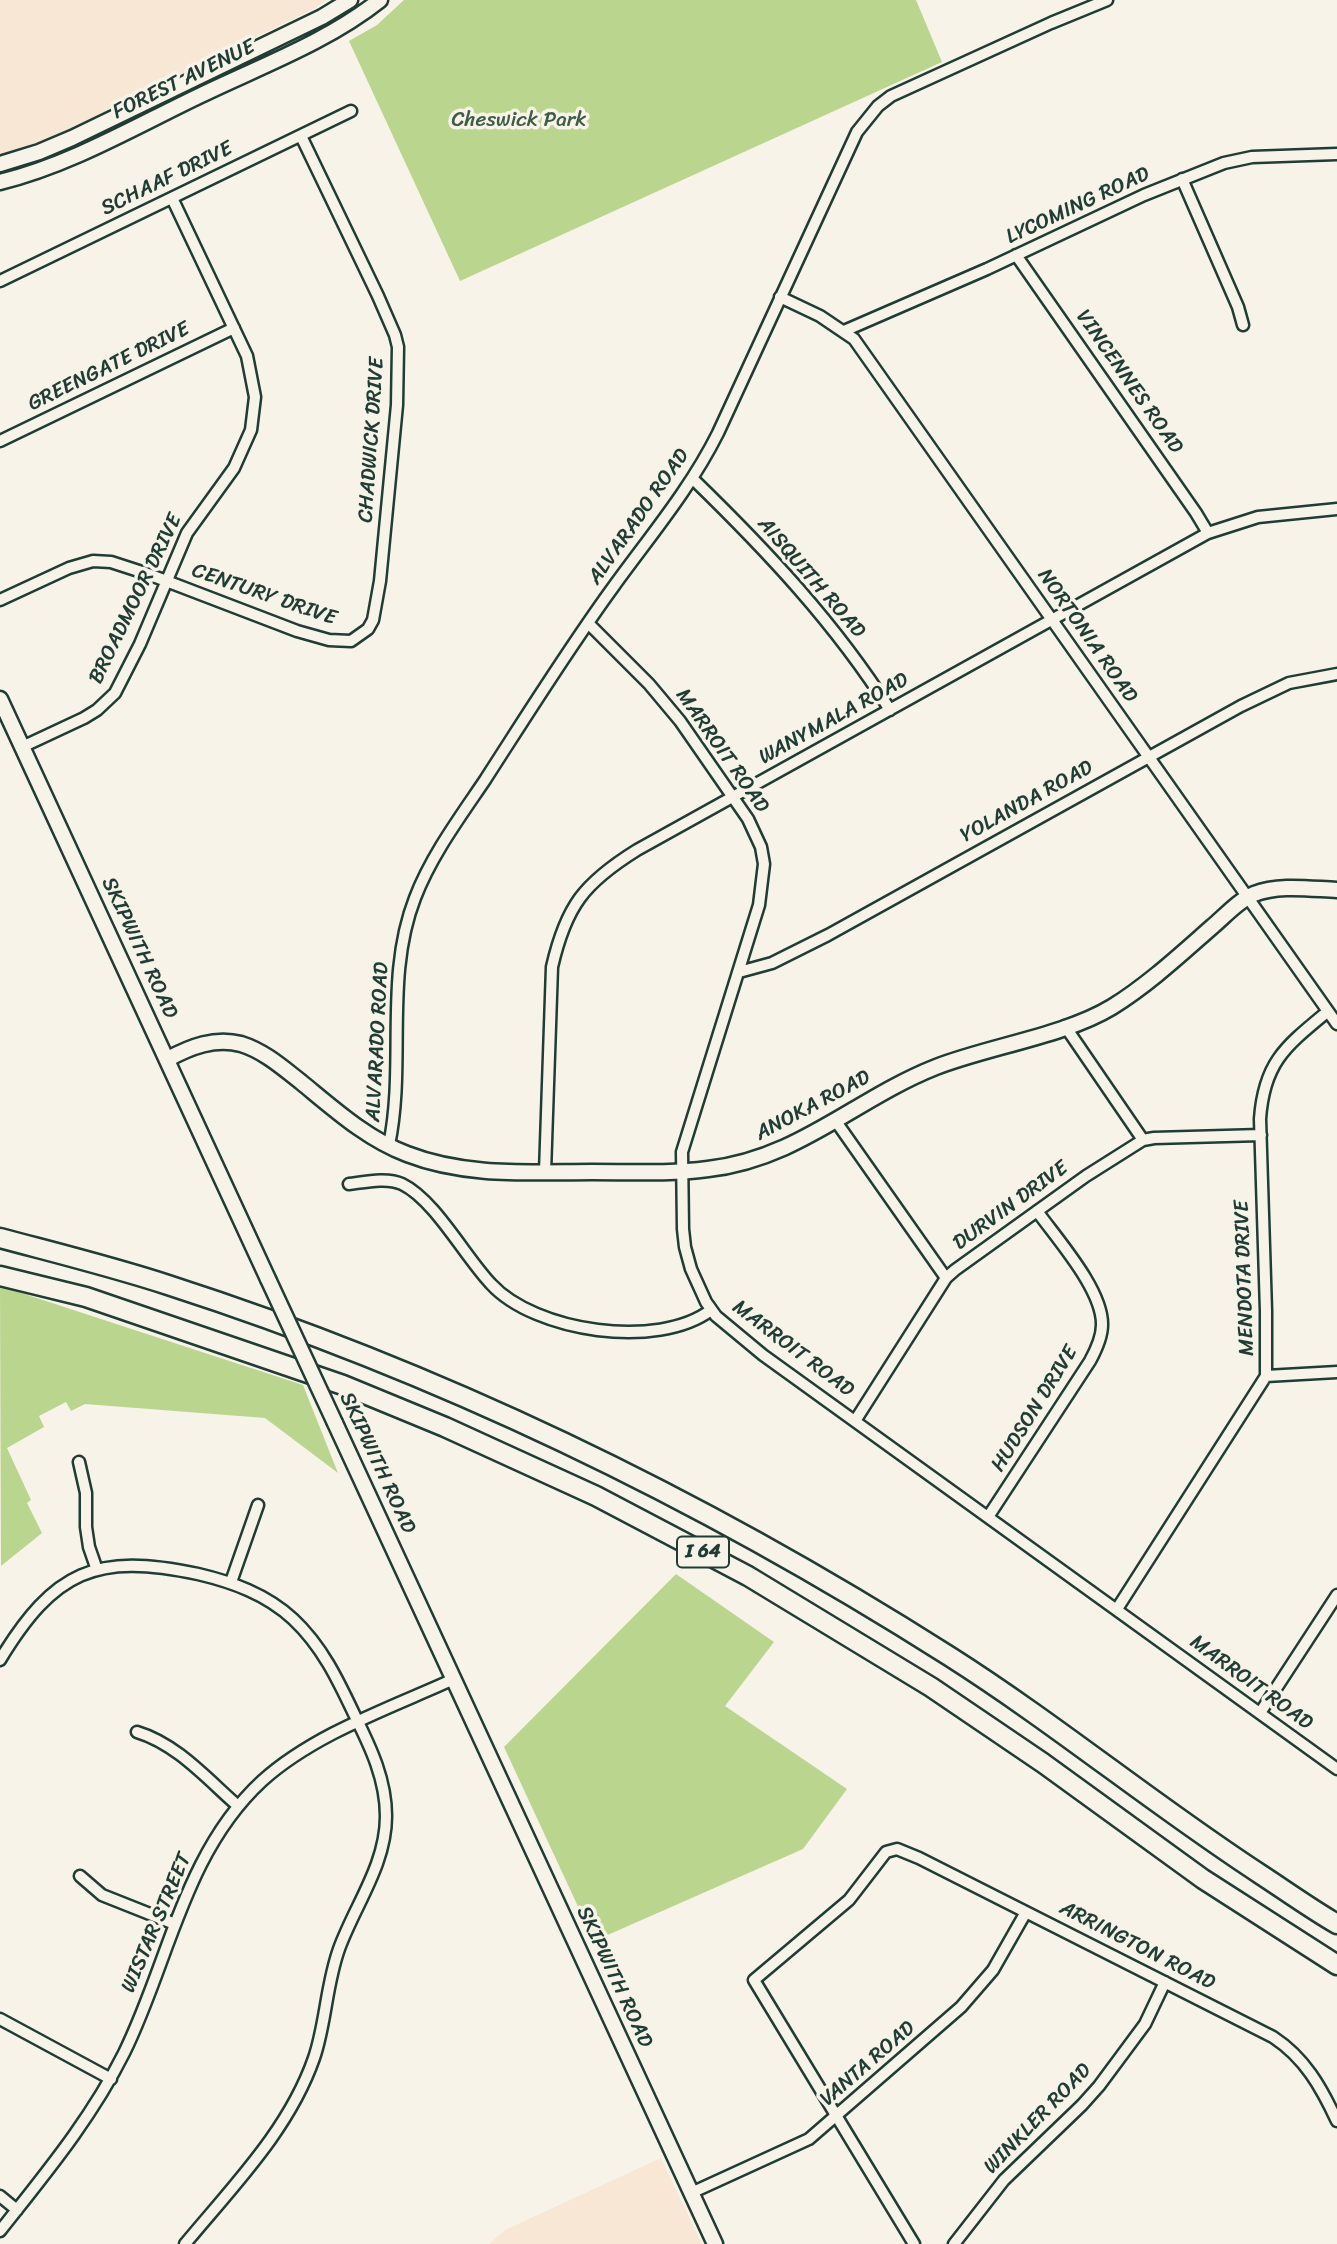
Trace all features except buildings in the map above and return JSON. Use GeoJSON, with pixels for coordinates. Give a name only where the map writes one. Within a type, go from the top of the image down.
{"type":"FeatureCollection","features":[{"type":"Feature","properties":{"kind":"highway","name":"I 64"},"geometry":{"type":"LineString","coordinates":[[0,1238],[166,1284],[264,1318],[446,1389],[612,1464],[801,1566],[950,1657],[1063,1734],[1223,1850],[1337,1924]]}},
{"type":"Feature","properties":{"kind":"highway","name":"I 64"},"geometry":{"type":"LineString","coordinates":[[0,1276],[86,1297],[343,1385],[493,1448],[596,1496],[748,1576],[931,1687],[1043,1763],[1203,1879],[1337,1965]]}},
{"type":"Feature","properties":{"kind":"main road","name":"FOREST AVENUE"},"geometry":{"type":"LineString","coordinates":[[0,164],[72,138],[322,17],[350,0]]}},
{"type":"Feature","properties":{"kind":"main road","name":"FOREST AVENUE"},"geometry":{"type":"LineString","coordinates":[[0,182],[55,165],[218,87],[328,34],[380,0]]}},
{"type":"Feature","properties":{"kind":"main road","name":"SKIPWITH ROAD"},"geometry":{"type":"LineString","coordinates":[[0,699],[715,2244]]}},
{"type":"Feature","properties":{"kind":"main road","name":"ANOKA ROAD"},"geometry":{"type":"LineString","coordinates":[[168,1059],[197,1045],[213,1042],[248,1047],[288,1072],[366,1133],[405,1153],[446,1166],[473,1170],[545,1172],[684,1171],[731,1166],[782,1150],[870,1099],[936,1067],[1104,1011],[1128,996],[1254,894],[1283,889],[1337,890]]}},
{"type":"Feature","properties":{"kind":"street","name":"ALVARADO ROAD"},"geometry":{"type":"LineString","coordinates":[[389,1145],[394,1112],[398,992],[404,943],[414,900],[457,822],[588,622],[693,479],[718,433],[857,132],[878,106],[891,96],[1107,0]]}},
{"type":"Feature","properties":{"kind":"street","name":"SCHAAF DRIVE"},"geometry":{"type":"LineString","coordinates":[[0,281],[351,111]]}},
{"type":"Feature","properties":{"kind":"street","name":"CHADWICK DRIVE"},"geometry":{"type":"LineString","coordinates":[[301,136],[378,296],[398,347],[397,405],[379,589],[373,620],[359,638]]}},
{"type":"Feature","properties":{"kind":"street","name":"LYCOMING ROAD"},"geometry":{"type":"LineString","coordinates":[[844,331],[1016,256],[1182,178],[1224,163],[1252,157],[1337,154]]}},
{"type":"Feature","properties":{"kind":"street"},"geometry":{"type":"LineString","coordinates":[[1182,178],[1238,307],[1243,325]]}},
{"type":"Feature","properties":{"kind":"street","name":"BROADMOOR DRIVE"},"geometry":{"type":"LineString","coordinates":[[22,747],[84,718],[115,693],[140,644],[187,533],[234,468],[251,430],[254,412],[253,380],[247,356],[172,198]]}},
{"type":"Feature","properties":{"kind":"street","name":"VINCENNES ROAD"},"geometry":{"type":"LineString","coordinates":[[1016,256],[1208,533]]}},
{"type":"Feature","properties":{"kind":"street","name":"NORTONIA ROAD"},"geometry":{"type":"LineString","coordinates":[[780,297],[820,316],[854,339],[1337,1024]]}},
{"type":"Feature","properties":{"kind":"street","name":"GREENGATE DRIVE"},"geometry":{"type":"LineString","coordinates":[[0,441],[234,328]]}},
{"type":"Feature","properties":{"kind":"street","name":"AISQUITH ROAD"},"geometry":{"type":"LineString","coordinates":[[693,479],[802,590],[890,710]]}},
{"type":"Feature","properties":{"kind":"street","name":"WANYMALA ROAD"},"geometry":{"type":"LineString","coordinates":[[545,1172],[550,990],[559,937],[572,907],[584,891],[613,864],[1208,533],[1258,517],[1337,509]]}},
{"type":"Feature","properties":{"kind":"street","name":"CENTURY DRIVE"},"geometry":{"type":"LineString","coordinates":[[0,600],[69,568],[93,561],[111,562],[297,631],[344,642],[359,638]]}},
{"type":"Feature","properties":{"kind":"street","name":"MARROIT ROAD"},"geometry":{"type":"LineString","coordinates":[[588,622],[673,712],[754,830],[764,864],[759,905],[682,1152],[685,1248],[691,1269],[711,1310],[735,1333],[1337,1769]]}},
{"type":"Feature","properties":{"kind":"street","name":"YOLANDA ROAD"},"geometry":{"type":"LineString","coordinates":[[739,972],[772,963],[828,935],[1241,706],[1289,683],[1337,674]]}},
{"type":"Feature","properties":{"kind":"street","name":"MENDOTA DRIVE"},"geometry":{"type":"LineString","coordinates":[[1117,1609],[1266,1376],[1261,1135],[1264,1089],[1272,1067],[1290,1043],[1328,1012]]}},
{"type":"Feature","properties":{"kind":"street"},"geometry":{"type":"LineString","coordinates":[[1065,1026],[1143,1140]]}},
{"type":"Feature","properties":{"kind":"street"},"geometry":{"type":"LineString","coordinates":[[835,1120],[946,1278]]}},
{"type":"Feature","properties":{"kind":"street","name":"DURVIN DRIVE"},"geometry":{"type":"LineString","coordinates":[[855,1420],[946,1278],[1086,1176],[1143,1140],[1261,1135]]}},
{"type":"Feature","properties":{"kind":"street"},"geometry":{"type":"LineString","coordinates":[[349,1184],[391,1181],[414,1191],[491,1284],[513,1303],[528,1311],[569,1323],[614,1332],[636,1333],[677,1326],[698,1319],[711,1310]]}},
{"type":"Feature","properties":{"kind":"street","name":"HUDSON DRIVE"},"geometry":{"type":"LineString","coordinates":[[988,1517],[1090,1361],[1101,1334],[1102,1316],[1095,1295],[1037,1211]]}},
{"type":"Feature","properties":{"kind":"street"},"geometry":{"type":"LineString","coordinates":[[1266,1376],[1337,1372]]}},
{"type":"Feature","properties":{"kind":"street"},"geometry":{"type":"LineString","coordinates":[[79,1462],[86,1493],[89,1547],[97,1570]]}},
{"type":"Feature","properties":{"kind":"street"},"geometry":{"type":"LineString","coordinates":[[231,1583],[258,1505]]}},
{"type":"Feature","properties":{"kind":"street"},"geometry":{"type":"LineString","coordinates":[[0,1660],[27,1618],[46,1598],[64,1585],[97,1570],[144,1564],[231,1583],[278,1607],[308,1634],[328,1662],[378,1767],[385,1793],[385,1831],[377,1866],[352,1914],[338,1952],[314,2058],[303,2086],[285,2119],[265,2146],[185,2244]]}},
{"type":"Feature","properties":{"kind":"street"},"geometry":{"type":"LineString","coordinates":[[1260,1713],[1337,1595]]}},
{"type":"Feature","properties":{"kind":"street","name":"WISTAR STREET"},"geometry":{"type":"LineString","coordinates":[[0,2231],[85,2123],[111,2079],[134,2031],[202,1861],[225,1823],[264,1780],[285,1762],[324,1739],[454,1679]]}},
{"type":"Feature","properties":{"kind":"street"},"geometry":{"type":"LineString","coordinates":[[137,1732],[171,1747],[239,1806]]}},
{"type":"Feature","properties":{"kind":"street","name":"ARRINGTON ROAD"},"geometry":{"type":"LineString","coordinates":[[836,2117],[754,1980],[849,1900],[892,1849],[902,1850],[1281,2042],[1312,2073],[1337,2121]]}},
{"type":"Feature","properties":{"kind":"street"},"geometry":{"type":"LineString","coordinates":[[80,1876],[102,1895],[175,1924]]}},
{"type":"Feature","properties":{"kind":"street","name":"VANTA ROAD"},"geometry":{"type":"LineString","coordinates":[[691,2193],[809,2139],[836,2117],[945,2022],[977,1990],[1010,1943],[1026,1912]]}},
{"type":"Feature","properties":{"kind":"street","name":"WINKLER ROAD"},"geometry":{"type":"LineString","coordinates":[[954,2244],[1004,2180],[1099,2086],[1145,2024],[1165,1982]]}},
{"type":"Feature","properties":{"kind":"street"},"geometry":{"type":"LineString","coordinates":[[0,2019],[111,2079]]}},
{"type":"Feature","properties":{"kind":"street"},"geometry":{"type":"LineString","coordinates":[[836,2117],[914,2244]]}},
{"type":"Feature","properties":{"kind":"street"},"geometry":{"type":"LineString","coordinates":[[0,2196],[17,2210]]}},
{"type":"Feature","properties":{"kind":"shaded area"},"geometry":{"type":"Polygon","coordinates":[[[0,0],[326,0],[315,8],[33,147],[0,155],[0,0]]]}},
{"type":"Feature","properties":{"kind":"shaded area"},"geometry":{"type":"Polygon","coordinates":[[[661,2158],[702,2244],[489,2244],[505,2230],[661,2158]]]}},
{"type":"Feature","properties":{"kind":"green space","name":"Cheswick Park"},"geometry":{"type":"Polygon","coordinates":[[[404,0],[916,0],[942,62],[460,281],[349,41],[377,25],[404,0]]]}},
{"type":"Feature","properties":{"kind":"green space"},"geometry":{"type":"Polygon","coordinates":[[[0,1286],[303,1385],[338,1473],[265,1418],[85,1404],[71,1411],[66,1402],[39,1416],[44,1427],[7,1448],[31,1500],[27,1503],[42,1533],[1,1566],[0,1286]]]}},
{"type":"Feature","properties":{"kind":"green space"},"geometry":{"type":"Polygon","coordinates":[[[676,1574],[774,1642],[725,1706],[847,1789],[803,1849],[594,1941],[504,1747],[676,1574]]]}}]}
